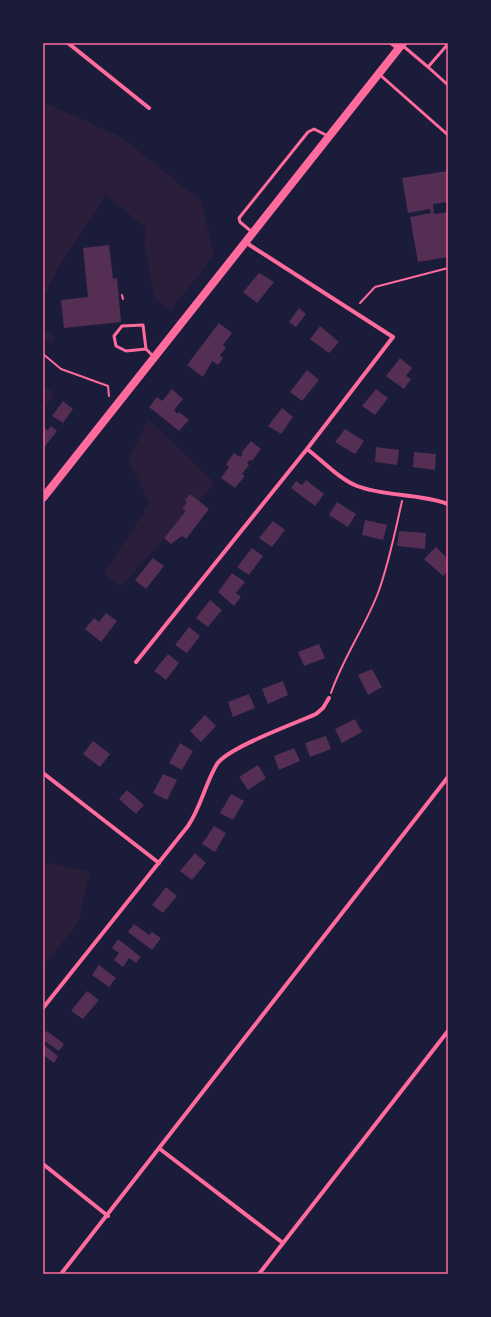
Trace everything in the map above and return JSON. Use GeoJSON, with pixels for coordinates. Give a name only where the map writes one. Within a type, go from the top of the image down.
{"type":"FeatureCollection","features":[{"type":"Feature","properties":{"kind":"main road"},"geometry":{"type":"LineString","coordinates":[[43,498],[244,242],[401,46]]}},
{"type":"Feature","properties":{"kind":"street"},"geometry":{"type":"LineString","coordinates":[[68,43],[149,108]]}},
{"type":"Feature","properties":{"kind":"street"},"geometry":{"type":"LineString","coordinates":[[391,43],[401,46]]}},
{"type":"Feature","properties":{"kind":"street"},"geometry":{"type":"LineString","coordinates":[[136,662],[307,448],[393,337],[244,242]]}},
{"type":"Feature","properties":{"kind":"street"},"geometry":{"type":"LineString","coordinates":[[307,448],[346,480],[356,485],[379,492],[418,496],[448,504]]}},
{"type":"Feature","properties":{"kind":"street"},"geometry":{"type":"LineString","coordinates":[[43,1008],[159,863],[194,816],[218,764],[235,750],[316,714],[323,708],[329,698]]}},
{"type":"Feature","properties":{"kind":"street"},"geometry":{"type":"LineString","coordinates":[[44,774],[159,863]]}},
{"type":"Feature","properties":{"kind":"street"},"geometry":{"type":"LineString","coordinates":[[61,1274],[108,1216],[448,777]]}},
{"type":"Feature","properties":{"kind":"street"},"geometry":{"type":"LineString","coordinates":[[258,1274],[448,1031]]}},
{"type":"Feature","properties":{"kind":"street"},"geometry":{"type":"LineString","coordinates":[[160,1149],[283,1243]]}},
{"type":"Feature","properties":{"kind":"street"},"geometry":{"type":"LineString","coordinates":[[43,1164],[108,1216]]}},
{"type":"Feature","properties":{"kind":"lane"},"geometry":{"type":"LineString","coordinates":[[428,68],[448,44]]}},
{"type":"Feature","properties":{"kind":"lane"},"geometry":{"type":"LineString","coordinates":[[401,46],[448,84]]}},
{"type":"Feature","properties":{"kind":"lane"},"geometry":{"type":"LineString","coordinates":[[379,74],[448,135]]}},
{"type":"Feature","properties":{"kind":"lane"},"geometry":{"type":"LineString","coordinates":[[252,232],[240,222],[239,218],[289,155],[308,132],[314,129],[328,137]]}},
{"type":"Feature","properties":{"kind":"lane"},"geometry":{"type":"LineString","coordinates":[[146,349],[126,351],[116,346],[114,336],[122,326],[142,325],[146,349],[154,357]]}},
{"type":"Feature","properties":{"kind":"path"},"geometry":{"type":"LineString","coordinates":[[360,303],[375,287],[448,268]]}},
{"type":"Feature","properties":{"kind":"path"},"geometry":{"type":"LineString","coordinates":[[122,295],[123,299]]}},
{"type":"Feature","properties":{"kind":"path"},"geometry":{"type":"LineString","coordinates":[[43,354],[62,369],[108,386],[109,396]]}},
{"type":"Feature","properties":{"kind":"path"},"geometry":{"type":"LineString","coordinates":[[329,698],[338,672],[377,594],[390,552],[404,494]]}},
{"type":"Feature","properties":{"kind":"shaded area"},"geometry":{"type":"Polygon","coordinates":[[[47,104],[120,136],[201,201],[214,255],[171,310],[155,299],[144,242],[146,228],[106,195],[60,264],[43,299],[43,110],[47,104]]]}},
{"type":"Feature","properties":{"kind":"shaded area"},"geometry":{"type":"Polygon","coordinates":[[[43,331],[52,334],[54,338],[52,343],[43,341],[43,331]]]}},
{"type":"Feature","properties":{"kind":"shaded area"},"geometry":{"type":"Polygon","coordinates":[[[43,385],[55,394],[43,411],[43,385]]]}},
{"type":"Feature","properties":{"kind":"shaded area"},"geometry":{"type":"Polygon","coordinates":[[[148,419],[215,483],[120,587],[104,573],[149,504],[129,460],[148,419]]]}},
{"type":"Feature","properties":{"kind":"shaded area"},"geometry":{"type":"Polygon","coordinates":[[[43,862],[90,872],[78,923],[43,966],[43,862]]]}},
{"type":"Feature","properties":{"kind":"building"},"geometry":{"type":"Polygon","coordinates":[[[448,171],[448,202],[433,204],[434,214],[448,212],[448,257],[418,262],[410,217],[431,213],[430,209],[408,213],[402,178],[448,171]]]}},
{"type":"Feature","properties":{"kind":"building"},"geometry":{"type":"Polygon","coordinates":[[[109,245],[113,279],[117,278],[121,322],[64,328],[61,300],[88,297],[83,248],[109,245]]]}},
{"type":"Feature","properties":{"kind":"building"},"geometry":{"type":"Polygon","coordinates":[[[259,273],[274,282],[257,303],[243,292],[259,273]]]}},
{"type":"Feature","properties":{"kind":"building"},"geometry":{"type":"Polygon","coordinates":[[[299,308],[306,314],[296,327],[289,322],[299,308]]]}},
{"type":"Feature","properties":{"kind":"building"},"geometry":{"type":"Polygon","coordinates":[[[219,323],[232,333],[223,345],[226,348],[220,355],[223,358],[218,365],[212,361],[203,377],[187,365],[219,323]]]}},
{"type":"Feature","properties":{"kind":"building"},"geometry":{"type":"Polygon","coordinates":[[[320,326],[339,342],[329,353],[310,339],[320,326]]]}},
{"type":"Feature","properties":{"kind":"building"},"geometry":{"type":"Polygon","coordinates":[[[400,358],[412,368],[406,376],[411,379],[404,389],[386,376],[400,358]]]}},
{"type":"Feature","properties":{"kind":"building"},"geometry":{"type":"Polygon","coordinates":[[[307,370],[319,380],[302,401],[290,392],[307,370]]]}},
{"type":"Feature","properties":{"kind":"building"},"geometry":{"type":"Polygon","coordinates":[[[172,389],[183,399],[174,410],[177,414],[179,412],[189,420],[179,431],[149,407],[157,397],[162,401],[172,389]]]}},
{"type":"Feature","properties":{"kind":"building"},"geometry":{"type":"Polygon","coordinates":[[[376,389],[388,398],[375,415],[362,406],[376,389]]]}},
{"type":"Feature","properties":{"kind":"building"},"geometry":{"type":"Polygon","coordinates":[[[63,401],[73,409],[63,423],[52,416],[63,401]]]}},
{"type":"Feature","properties":{"kind":"building"},"geometry":{"type":"Polygon","coordinates":[[[282,408],[293,417],[281,434],[268,426],[282,408]]]}},
{"type":"Feature","properties":{"kind":"building"},"geometry":{"type":"Polygon","coordinates":[[[51,426],[57,431],[43,449],[43,428],[48,430],[51,426]]]}},
{"type":"Feature","properties":{"kind":"building"},"geometry":{"type":"Polygon","coordinates":[[[345,429],[364,441],[355,454],[335,442],[345,429]]]}},
{"type":"Feature","properties":{"kind":"building"},"geometry":{"type":"Polygon","coordinates":[[[251,441],[261,449],[252,461],[250,460],[247,463],[249,465],[242,474],[245,476],[235,488],[221,478],[229,467],[226,464],[234,453],[240,457],[243,454],[241,453],[251,441]]]}},
{"type":"Feature","properties":{"kind":"building"},"geometry":{"type":"Polygon","coordinates":[[[376,447],[399,450],[397,465],[375,462],[376,447]]]}},
{"type":"Feature","properties":{"kind":"building"},"geometry":{"type":"Polygon","coordinates":[[[414,452],[436,454],[435,470],[413,467],[414,452]]]}},
{"type":"Feature","properties":{"kind":"building"},"geometry":{"type":"Polygon","coordinates":[[[306,480],[324,494],[315,506],[291,488],[296,481],[302,485],[306,480]]]}},
{"type":"Feature","properties":{"kind":"building"},"geometry":{"type":"Polygon","coordinates":[[[190,494],[209,509],[186,539],[182,536],[171,544],[164,538],[186,511],[182,509],[187,502],[185,500],[190,494]]]}},
{"type":"Feature","properties":{"kind":"building"},"geometry":{"type":"Polygon","coordinates":[[[337,502],[356,514],[348,527],[329,515],[337,502]]]}},
{"type":"Feature","properties":{"kind":"building"},"geometry":{"type":"Polygon","coordinates":[[[365,520],[387,525],[383,540],[362,535],[365,520]]]}},
{"type":"Feature","properties":{"kind":"building"},"geometry":{"type":"Polygon","coordinates":[[[273,521],[285,530],[272,547],[259,538],[273,521]]]}},
{"type":"Feature","properties":{"kind":"building"},"geometry":{"type":"Polygon","coordinates":[[[399,531],[426,533],[425,549],[397,546],[399,531]]]}},
{"type":"Feature","properties":{"kind":"building"},"geometry":{"type":"Polygon","coordinates":[[[436,547],[448,559],[448,571],[443,576],[424,559],[436,547]]]}},
{"type":"Feature","properties":{"kind":"building"},"geometry":{"type":"Polygon","coordinates":[[[252,548],[263,556],[249,575],[237,567],[252,548]]]}},
{"type":"Feature","properties":{"kind":"building"},"geometry":{"type":"Polygon","coordinates":[[[153,558],[164,566],[146,589],[135,580],[153,558]]]}},
{"type":"Feature","properties":{"kind":"building"},"geometry":{"type":"Polygon","coordinates":[[[232,573],[245,582],[236,593],[241,597],[234,606],[218,592],[232,573]]]}},
{"type":"Feature","properties":{"kind":"building"},"geometry":{"type":"Polygon","coordinates":[[[210,600],[222,610],[208,627],[196,618],[210,600]]]}},
{"type":"Feature","properties":{"kind":"building"},"geometry":{"type":"Polygon","coordinates":[[[106,613],[117,621],[101,642],[85,629],[94,618],[99,622],[106,613]]]}},
{"type":"Feature","properties":{"kind":"building"},"geometry":{"type":"Polygon","coordinates":[[[189,627],[200,636],[187,653],[175,645],[189,627]]]}},
{"type":"Feature","properties":{"kind":"building"},"geometry":{"type":"Polygon","coordinates":[[[319,644],[325,658],[304,666],[298,652],[319,644]]]}},
{"type":"Feature","properties":{"kind":"building"},"geometry":{"type":"Polygon","coordinates":[[[168,654],[179,663],[166,680],[154,671],[168,654]]]}},
{"type":"Feature","properties":{"kind":"building"},"geometry":{"type":"Polygon","coordinates":[[[372,669],[382,687],[368,695],[358,675],[372,669]]]}},
{"type":"Feature","properties":{"kind":"building"},"geometry":{"type":"Polygon","coordinates":[[[283,681],[288,695],[268,704],[262,689],[283,681]]]}},
{"type":"Feature","properties":{"kind":"building"},"geometry":{"type":"Polygon","coordinates":[[[249,694],[255,708],[233,717],[228,702],[249,694]]]}},
{"type":"Feature","properties":{"kind":"building"},"geometry":{"type":"Polygon","coordinates":[[[205,715],[216,726],[201,742],[190,731],[205,715]]]}},
{"type":"Feature","properties":{"kind":"building"},"geometry":{"type":"Polygon","coordinates":[[[355,719],[362,732],[342,743],[335,729],[355,719]]]}},
{"type":"Feature","properties":{"kind":"building"},"geometry":{"type":"Polygon","coordinates":[[[326,736],[331,749],[310,757],[305,743],[326,736]]]}},
{"type":"Feature","properties":{"kind":"building"},"geometry":{"type":"Polygon","coordinates":[[[93,741],[110,754],[100,767],[83,754],[93,741]]]}},
{"type":"Feature","properties":{"kind":"building"},"geometry":{"type":"Polygon","coordinates":[[[180,743],[193,751],[182,770],[169,763],[180,743]]]}},
{"type":"Feature","properties":{"kind":"building"},"geometry":{"type":"Polygon","coordinates":[[[294,748],[300,761],[279,770],[274,756],[294,748]]]}},
{"type":"Feature","properties":{"kind":"building"},"geometry":{"type":"Polygon","coordinates":[[[258,765],[266,778],[248,790],[239,777],[258,765]]]}},
{"type":"Feature","properties":{"kind":"building"},"geometry":{"type":"Polygon","coordinates":[[[163,774],[177,780],[167,800],[153,793],[163,774]]]}},
{"type":"Feature","properties":{"kind":"building"},"geometry":{"type":"Polygon","coordinates":[[[127,790],[144,805],[136,814],[119,799],[127,790]]]}},
{"type":"Feature","properties":{"kind":"building"},"geometry":{"type":"Polygon","coordinates":[[[231,794],[244,801],[233,820],[220,813],[231,794]]]}},
{"type":"Feature","properties":{"kind":"building"},"geometry":{"type":"Polygon","coordinates":[[[214,826],[226,833],[215,852],[202,844],[214,826]]]}},
{"type":"Feature","properties":{"kind":"building"},"geometry":{"type":"Polygon","coordinates":[[[195,853],[206,863],[192,880],[180,871],[195,853]]]}},
{"type":"Feature","properties":{"kind":"building"},"geometry":{"type":"Polygon","coordinates":[[[166,887],[177,896],[163,913],[152,905],[166,887]]]}},
{"type":"Feature","properties":{"kind":"building"},"geometry":{"type":"Polygon","coordinates":[[[134,924],[149,935],[152,932],[161,938],[152,950],[128,932],[134,924]]]}},
{"type":"Feature","properties":{"kind":"building"},"geometry":{"type":"Polygon","coordinates":[[[118,939],[141,957],[136,963],[129,958],[123,967],[114,960],[119,953],[112,948],[118,939]]]}},
{"type":"Feature","properties":{"kind":"building"},"geometry":{"type":"Polygon","coordinates":[[[99,965],[116,978],[109,987],[92,975],[99,965]]]}},
{"type":"Feature","properties":{"kind":"building"},"geometry":{"type":"Polygon","coordinates":[[[87,991],[99,1000],[83,1019],[71,1011],[87,991]]]}},
{"type":"Feature","properties":{"kind":"building"},"geometry":{"type":"Polygon","coordinates":[[[47,1031],[64,1044],[59,1051],[43,1040],[43,1035],[47,1031]]]}},
{"type":"Feature","properties":{"kind":"building"},"geometry":{"type":"Polygon","coordinates":[[[43,1044],[58,1056],[54,1063],[43,1055],[43,1044]]]}}]}
